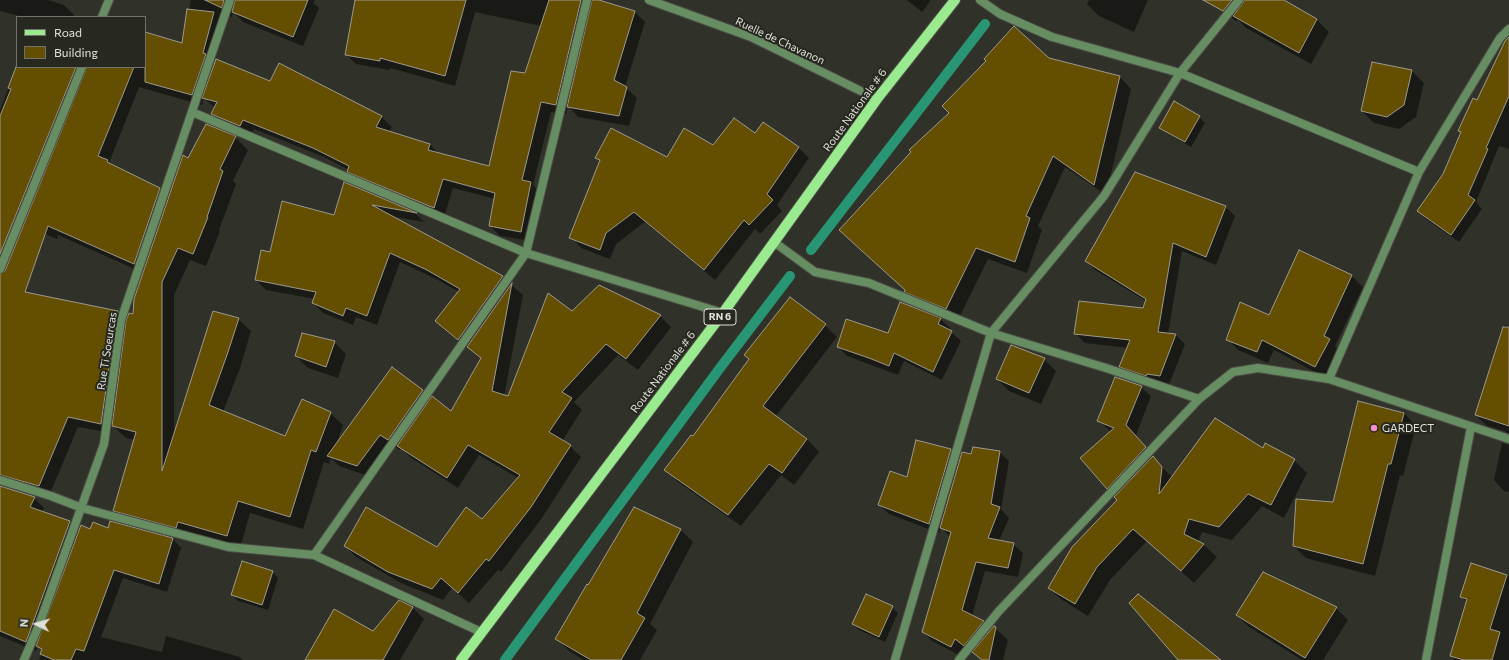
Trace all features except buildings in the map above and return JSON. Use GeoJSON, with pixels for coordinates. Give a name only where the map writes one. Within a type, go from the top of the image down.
{"type":"FeatureCollection","features":[{"type":"Feature","properties":{"kind":"main road","name":"Route Nationale # 6"},"geometry":{"type":"LineString","coordinates":[[461,660],[723,313],[877,99],[955,0]]}},
{"type":"Feature","properties":{"kind":"street"},"geometry":{"type":"LineString","coordinates":[[102,16],[109,0]]}},
{"type":"Feature","properties":{"kind":"street","name":"Rue Ti Soeurcas"},"geometry":{"type":"LineString","coordinates":[[24,660],[40,625],[104,444],[121,320],[230,0]]}},
{"type":"Feature","properties":{"kind":"street"},"geometry":{"type":"LineString","coordinates":[[314,555],[526,253],[587,0]]}},
{"type":"Feature","properties":{"kind":"street","name":"Ruelle de Chavanon"},"geometry":{"type":"LineString","coordinates":[[649,0],[751,37],[877,99]]}},
{"type":"Feature","properties":{"kind":"street"},"geometry":{"type":"LineString","coordinates":[[980,0],[1000,14],[1052,37],[1180,73],[1419,172]]}},
{"type":"Feature","properties":{"kind":"street"},"geometry":{"type":"LineString","coordinates":[[895,660],[991,333],[1104,196],[1180,73],[1240,0]]}},
{"type":"Feature","properties":{"kind":"street"},"geometry":{"type":"LineString","coordinates":[[1329,379],[1419,172],[1500,38],[1509,29]]}},
{"type":"Feature","properties":{"kind":"street"},"geometry":{"type":"LineString","coordinates":[[0,269],[82,68]]}},
{"type":"Feature","properties":{"kind":"street"},"geometry":{"type":"LineString","coordinates":[[192,112],[526,253],[723,313]]}},
{"type":"Feature","properties":{"kind":"street"},"geometry":{"type":"LineString","coordinates":[[774,242],[815,272],[868,283],[991,333],[1106,368],[1199,399]]}},
{"type":"Feature","properties":{"kind":"street"},"geometry":{"type":"LineString","coordinates":[[959,660],[999,611],[1199,399],[1233,372],[1258,368],[1329,379],[1509,440]]}},
{"type":"Feature","properties":{"kind":"street"},"geometry":{"type":"LineString","coordinates":[[1426,660],[1471,427]]}},
{"type":"Feature","properties":{"kind":"street"},"geometry":{"type":"LineString","coordinates":[[0,480],[51,496],[82,508],[228,547],[314,555],[481,632]]}},
{"type":"Feature","properties":{"kind":"waterway"},"geometry":{"type":"LineString","coordinates":[[811,250],[985,24]]}},
{"type":"Feature","properties":{"kind":"waterway"},"geometry":{"type":"LineString","coordinates":[[505,660],[720,368],[790,276]]}},
{"type":"Feature","properties":{"kind":"place","name":"GARDECT"},"geometry":{"type":"Point","coordinates":[1374,428]}}]}
